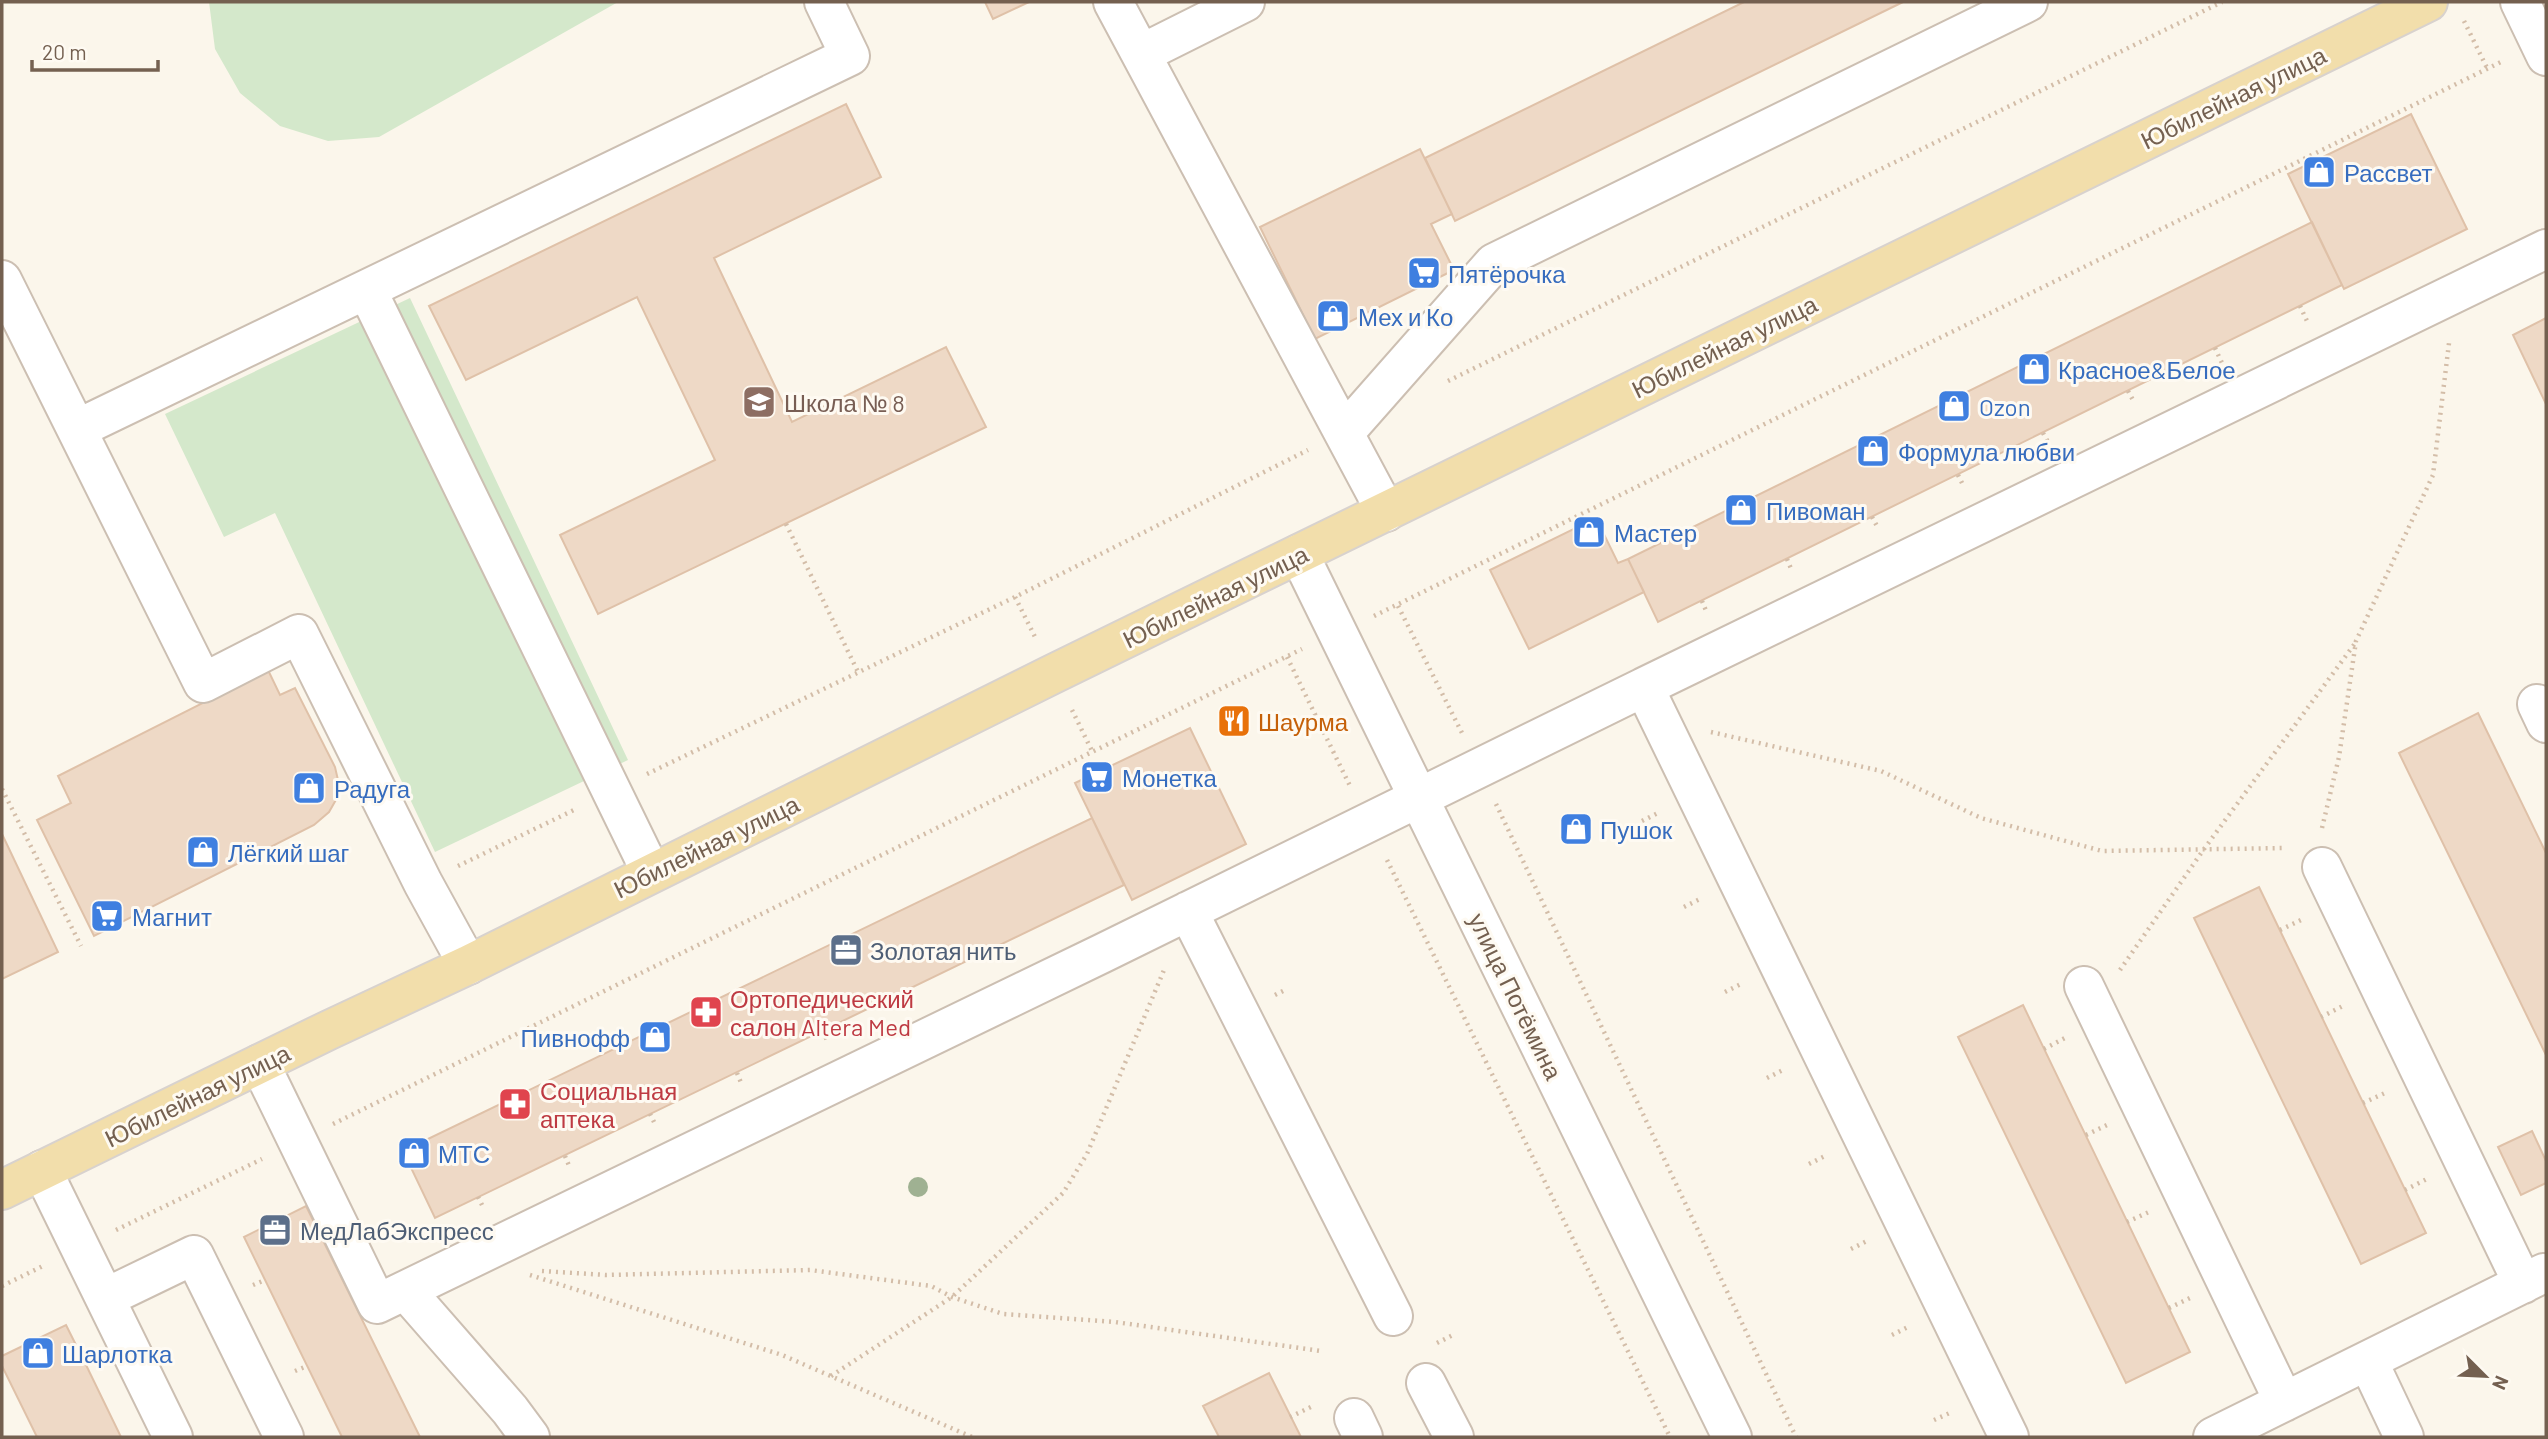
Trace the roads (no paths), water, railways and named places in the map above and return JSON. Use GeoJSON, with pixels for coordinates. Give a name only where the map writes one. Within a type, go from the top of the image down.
{"type":"FeatureCollection","features":[{"type":"Feature","properties":{"kind":"main road","name":"Юбилейная улица"},"geometry":{"type":"LineString","coordinates":[[2,1190],[468,965],[651,872],[1299,554],[2419,8]]}},
{"type":"Feature","properties":{"kind":"street"},"geometry":{"type":"LineString","coordinates":[[77,429],[850,56],[824,2]]}},
{"type":"Feature","properties":{"kind":"street"},"geometry":{"type":"LineString","coordinates":[[1113,2],[1386,512]]}},
{"type":"Feature","properties":{"kind":"street"},"geometry":{"type":"LineString","coordinates":[[1141,54],[1245,2]]}},
{"type":"Feature","properties":{"kind":"street"},"geometry":{"type":"LineString","coordinates":[[1345,432],[1494,263],[2028,2]]}},
{"type":"Feature","properties":{"kind":"street"},"geometry":{"type":"LineString","coordinates":[[2520,2],[2543,49]]}},
{"type":"Feature","properties":{"kind":"street"},"geometry":{"type":"LineString","coordinates":[[260,1064],[377,1304],[406,1291],[492,1263],[1479,767],[1651,704],[2546,249]]}},
{"type":"Feature","properties":{"kind":"street"},"geometry":{"type":"LineString","coordinates":[[2,279],[203,683],[299,634],[423,883],[468,965]]}},
{"type":"Feature","properties":{"kind":"street"},"geometry":{"type":"LineString","coordinates":[[368,290],[651,872]]}},
{"type":"Feature","properties":{"kind":"street","name":"улица Потёмина"},"geometry":{"type":"LineString","coordinates":[[1299,554],[1732,1437]]}},
{"type":"Feature","properties":{"kind":"street"},"geometry":{"type":"LineString","coordinates":[[1651,704],[2009,1437]]}},
{"type":"Feature","properties":{"kind":"street"},"geometry":{"type":"LineString","coordinates":[[2213,1437],[2535,1278],[2320,857]]}},
{"type":"Feature","properties":{"kind":"street"},"geometry":{"type":"LineString","coordinates":[[1188,911],[1393,1316]]}},
{"type":"Feature","properties":{"kind":"street"},"geometry":{"type":"LineString","coordinates":[[2089,997],[2284,1402]]}},
{"type":"Feature","properties":{"kind":"street"},"geometry":{"type":"LineString","coordinates":[[42,1170],[173,1437]]}},
{"type":"Feature","properties":{"kind":"street"},"geometry":{"type":"LineString","coordinates":[[105,1298],[194,1255],[284,1437]]}},
{"type":"Feature","properties":{"kind":"street"},"geometry":{"type":"LineString","coordinates":[[406,1291],[510,1410],[530,1437]]}},
{"type":"Feature","properties":{"kind":"street"},"geometry":{"type":"LineString","coordinates":[[2368,1360],[2404,1437]]}},
{"type":"Feature","properties":{"kind":"street"},"geometry":{"type":"LineString","coordinates":[[1426,1383],[1454,1437]]}},
{"type":"Feature","properties":{"kind":"place","name":"Рассвет"},"geometry":{"type":"Point","coordinates":[2319,172]}},
{"type":"Feature","properties":{"kind":"place","name":"Пятёрочка"},"geometry":{"type":"Point","coordinates":[1424,273]}},
{"type":"Feature","properties":{"kind":"place","name":"Мех и Ко"},"geometry":{"type":"Point","coordinates":[1333,316]}},
{"type":"Feature","properties":{"kind":"place","name":"Красное&Белое"},"geometry":{"type":"Point","coordinates":[2034,369]}},
{"type":"Feature","properties":{"kind":"place","name":"Школа № 8"},"geometry":{"type":"Point","coordinates":[759,402]}},
{"type":"Feature","properties":{"kind":"place","name":"Ozon"},"geometry":{"type":"Point","coordinates":[1954,406]}},
{"type":"Feature","properties":{"kind":"place","name":"Формула любви"},"geometry":{"type":"Point","coordinates":[1873,451]}},
{"type":"Feature","properties":{"kind":"place","name":"Пивоман"},"geometry":{"type":"Point","coordinates":[1741,510]}},
{"type":"Feature","properties":{"kind":"place","name":"Мастер"},"geometry":{"type":"Point","coordinates":[1589,532]}},
{"type":"Feature","properties":{"kind":"place","name":"Шаурма"},"geometry":{"type":"Point","coordinates":[1234,721]}},
{"type":"Feature","properties":{"kind":"place","name":"Монетка"},"geometry":{"type":"Point","coordinates":[1097,777]}},
{"type":"Feature","properties":{"kind":"place","name":"Радуга"},"geometry":{"type":"Point","coordinates":[309,788]}},
{"type":"Feature","properties":{"kind":"place","name":"Пушок"},"geometry":{"type":"Point","coordinates":[1576,829]}},
{"type":"Feature","properties":{"kind":"place","name":"Лёгкий шаг"},"geometry":{"type":"Point","coordinates":[203,852]}},
{"type":"Feature","properties":{"kind":"place","name":"Магнит"},"geometry":{"type":"Point","coordinates":[107,916]}},
{"type":"Feature","properties":{"kind":"place","name":"Золотая нить"},"geometry":{"type":"Point","coordinates":[846,950]}},
{"type":"Feature","properties":{"kind":"place","name":"Ортопедический салон Altera Med"},"geometry":{"type":"Point","coordinates":[706,1012]}},
{"type":"Feature","properties":{"kind":"place","name":"Пивнофф"},"geometry":{"type":"Point","coordinates":[655,1037]}},
{"type":"Feature","properties":{"kind":"place","name":"Социальная аптека"},"geometry":{"type":"Point","coordinates":[515,1104]}},
{"type":"Feature","properties":{"kind":"place","name":"МТС"},"geometry":{"type":"Point","coordinates":[414,1153]}},
{"type":"Feature","properties":{"kind":"place","name":"МедЛабЭкспресс"},"geometry":{"type":"Point","coordinates":[275,1230]}},
{"type":"Feature","properties":{"kind":"place","name":"Шарлотка"},"geometry":{"type":"Point","coordinates":[38,1353]}}]}
